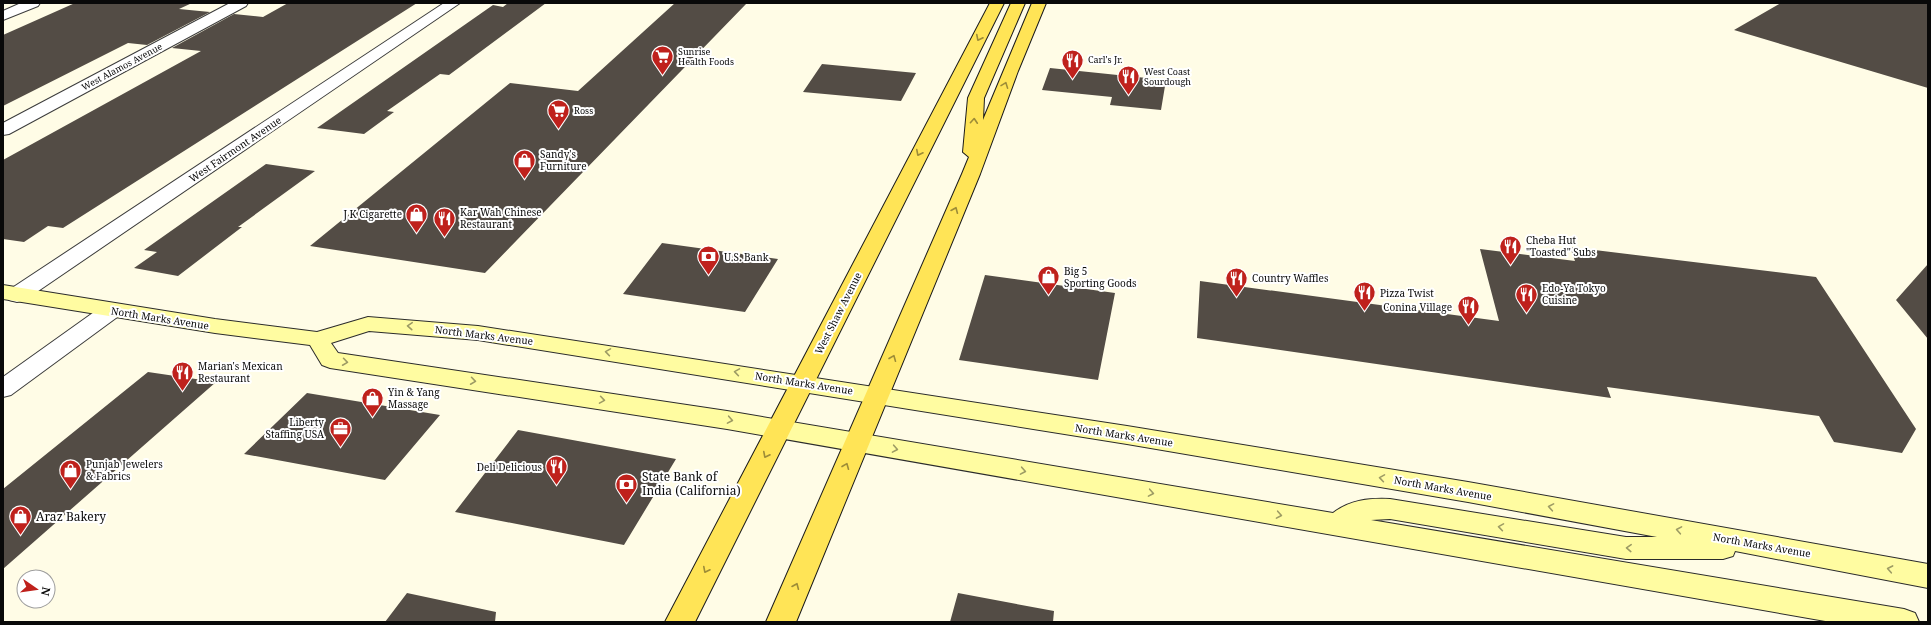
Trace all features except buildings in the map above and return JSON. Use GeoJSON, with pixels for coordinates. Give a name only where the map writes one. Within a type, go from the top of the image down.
{"type":"FeatureCollection","features":[{"type":"Feature","properties":{"kind":"main road","name":"West Shaw Avenue"},"geometry":{"type":"LineString","coordinates":[[680,622],[997,3]]}},
{"type":"Feature","properties":{"kind":"main road"},"geometry":{"type":"LineString","coordinates":[[971,174],[976,98],[1018,3]]}},
{"type":"Feature","properties":{"kind":"main road"},"geometry":{"type":"LineString","coordinates":[[781,622],[856,442],[878,394],[971,174],[1010,71],[1039,3]]}},
{"type":"Feature","properties":{"kind":"main road","name":"North Marks Avenue"},"geometry":{"type":"LineString","coordinates":[[10,294],[229,328],[318,339],[368,324],[478,332],[878,394],[1468,492],[1928,576]]}},
{"type":"Feature","properties":{"kind":"main road"},"geometry":{"type":"LineString","coordinates":[[318,339],[330,360],[513,386],[779,429],[1904,622]]}},
{"type":"Feature","properties":{"kind":"main road"},"geometry":{"type":"LineString","coordinates":[[1338,525],[1350,514],[1366,510],[1390,509],[1626,548],[1780,548]]}},
{"type":"Feature","properties":{"kind":"street"},"geometry":{"type":"LineString","coordinates":[[3,16],[33,3]]}},
{"type":"Feature","properties":{"kind":"street","name":"West Alamos Avenue"},"geometry":{"type":"LineString","coordinates":[[3,130],[241,3]]}},
{"type":"Feature","properties":{"kind":"street","name":"West Fairmont Avenue"},"geometry":{"type":"LineString","coordinates":[[10,294],[453,3]]}},
{"type":"Feature","properties":{"kind":"street"},"geometry":{"type":"LineString","coordinates":[[3,389],[112,310]]}},
{"type":"Feature","properties":{"kind":"place","name":"Sunrise Health Foods"},"geometry":{"type":"Point","coordinates":[663,76]}},
{"type":"Feature","properties":{"kind":"place","name":"Carl's Jr."},"geometry":{"type":"Point","coordinates":[1072,80]}},
{"type":"Feature","properties":{"kind":"place","name":"West Coast Sourdough"},"geometry":{"type":"Point","coordinates":[1128,96]}},
{"type":"Feature","properties":{"kind":"place","name":"Ross"},"geometry":{"type":"Point","coordinates":[559,130]}},
{"type":"Feature","properties":{"kind":"place","name":"Sandy's Furniture"},"geometry":{"type":"Point","coordinates":[525,180]}},
{"type":"Feature","properties":{"kind":"place","name":"J K Cigarette"},"geometry":{"type":"Point","coordinates":[417,234]}},
{"type":"Feature","properties":{"kind":"place","name":"Kar Wah Chinese Restaurant"},"geometry":{"type":"Point","coordinates":[444,238]}},
{"type":"Feature","properties":{"kind":"place","name":"Cheba Hut \"Toasted\" Subs"},"geometry":{"type":"Point","coordinates":[1511,266]}},
{"type":"Feature","properties":{"kind":"place","name":"U.S. Bank"},"geometry":{"type":"Point","coordinates":[709,276]}},
{"type":"Feature","properties":{"kind":"place","name":"Big 5 Sporting Goods"},"geometry":{"type":"Point","coordinates":[1048,296]}},
{"type":"Feature","properties":{"kind":"place","name":"Country Waffles"},"geometry":{"type":"Point","coordinates":[1237,298]}},
{"type":"Feature","properties":{"kind":"place","name":"Pizza Twist"},"geometry":{"type":"Point","coordinates":[1365,312]}},
{"type":"Feature","properties":{"kind":"place","name":"Edo-Ya Tokyo Cuisine"},"geometry":{"type":"Point","coordinates":[1527,314]}},
{"type":"Feature","properties":{"kind":"place","name":"Conina Village"},"geometry":{"type":"Point","coordinates":[1468,326]}},
{"type":"Feature","properties":{"kind":"place","name":"Marian's Mexican Restaurant"},"geometry":{"type":"Point","coordinates":[183,392]}},
{"type":"Feature","properties":{"kind":"place","name":"Yin & Yang Massage"},"geometry":{"type":"Point","coordinates":[372,418]}},
{"type":"Feature","properties":{"kind":"place","name":"Liberty Staffing USA"},"geometry":{"type":"Point","coordinates":[340,448]}},
{"type":"Feature","properties":{"kind":"place","name":"Deli Delicious"},"geometry":{"type":"Point","coordinates":[557,486]}},
{"type":"Feature","properties":{"kind":"place","name":"Punjab Jewelers & Fabrics"},"geometry":{"type":"Point","coordinates":[71,490]}},
{"type":"Feature","properties":{"kind":"place","name":"State Bank of India (California)"},"geometry":{"type":"Point","coordinates":[626,504]}},
{"type":"Feature","properties":{"kind":"place","name":"Araz Bakery"},"geometry":{"type":"Point","coordinates":[20,536]}}]}
